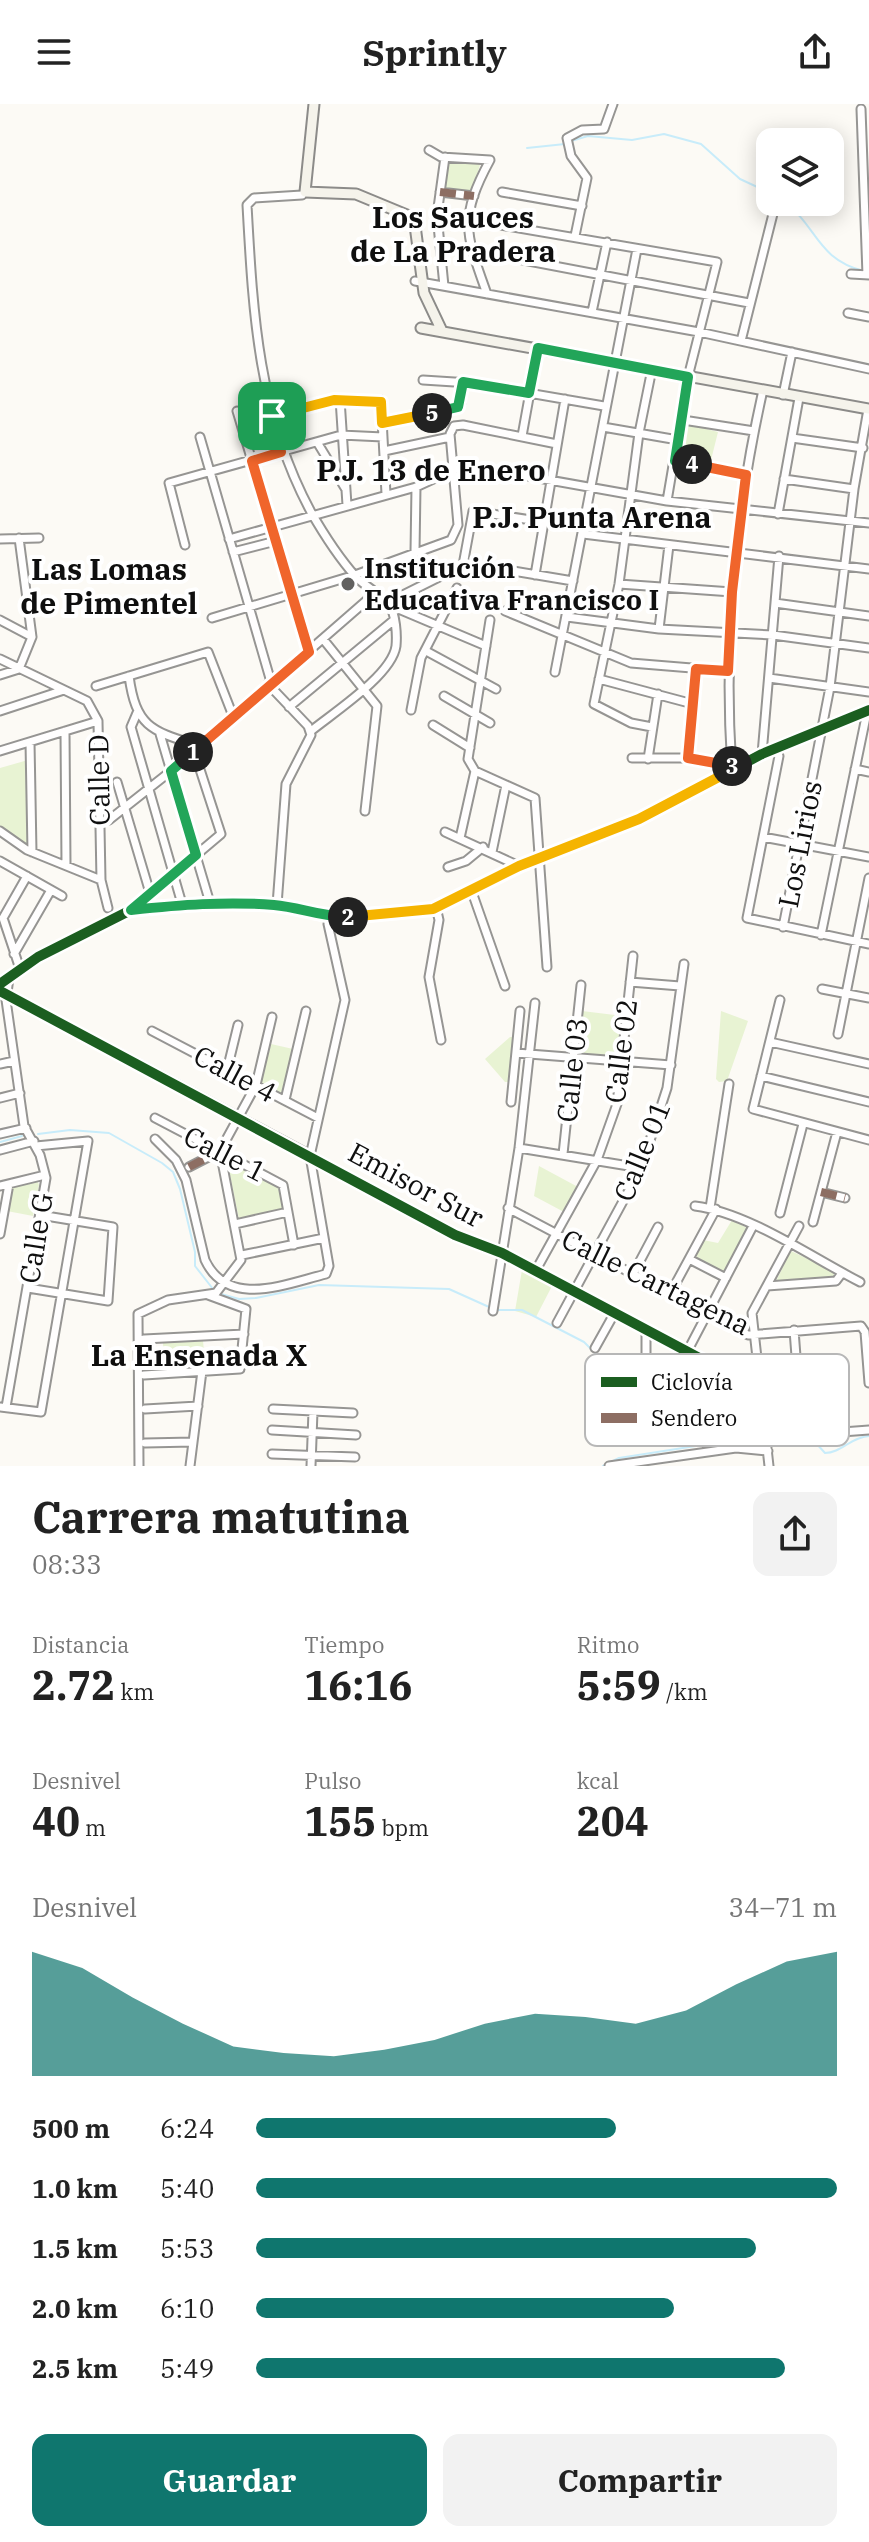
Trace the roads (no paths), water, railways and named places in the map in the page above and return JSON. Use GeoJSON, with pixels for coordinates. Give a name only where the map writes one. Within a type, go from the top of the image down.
{"type":"FeatureCollection","features":[{"type":"Feature","properties":{"kind":"street"},"geometry":{"type":"LineString","coordinates":[[314,104],[305,192],[356,194],[414,218],[418,282],[442,331]]}},
{"type":"Feature","properties":{"kind":"street"},"geometry":{"type":"LineString","coordinates":[[575,236],[586,175],[567,143],[577,132],[604,129],[613,104]]}},
{"type":"Feature","properties":{"kind":"street"},"geometry":{"type":"LineString","coordinates":[[851,274],[868,273],[861,109]]}},
{"type":"Feature","properties":{"kind":"street"},"geometry":{"type":"LineString","coordinates":[[429,150],[445,157],[490,160],[474,196],[467,237],[487,294]]}},
{"type":"Feature","properties":{"kind":"street"},"geometry":{"type":"LineString","coordinates":[[444,286],[437,215],[445,157]]}},
{"type":"Feature","properties":{"kind":"street"},"geometry":{"type":"LineString","coordinates":[[440,192],[474,196]]}},
{"type":"Feature","properties":{"kind":"street"},"geometry":{"type":"LineString","coordinates":[[502,192],[582,206]]}},
{"type":"Feature","properties":{"kind":"street"},"geometry":{"type":"LineString","coordinates":[[302,195],[254,198],[247,205],[252,306],[281,452],[312,514],[355,575],[374,594],[388,604],[486,646]]}},
{"type":"Feature","properties":{"kind":"street"},"geometry":{"type":"LineString","coordinates":[[741,341],[772,216]]}},
{"type":"Feature","properties":{"kind":"street"},"geometry":{"type":"LineString","coordinates":[[495,224],[717,262],[688,377],[667,501]]}},
{"type":"Feature","properties":{"kind":"street"},"geometry":{"type":"LineString","coordinates":[[592,312],[607,242]]}},
{"type":"Feature","properties":{"kind":"street"},"geometry":{"type":"LineString","coordinates":[[555,672],[603,427],[604,406],[637,249]]}},
{"type":"Feature","properties":{"kind":"street"},"geometry":{"type":"LineString","coordinates":[[507,257],[749,303]]}},
{"type":"Feature","properties":{"kind":"street"},"geometry":{"type":"LineString","coordinates":[[418,282],[699,332],[869,369]]}},
{"type":"Feature","properties":{"kind":"street"},"geometry":{"type":"LineString","coordinates":[[848,313],[869,317]]}},
{"type":"Feature","properties":{"kind":"street"},"geometry":{"type":"LineString","coordinates":[[421,328],[868,409]]}},
{"type":"Feature","properties":{"kind":"street"},"geometry":{"type":"LineString","coordinates":[[522,436],[538,348]]}},
{"type":"Feature","properties":{"kind":"street"},"geometry":{"type":"LineString","coordinates":[[783,395],[792,352]]}},
{"type":"Feature","properties":{"kind":"street"},"geometry":{"type":"LineString","coordinates":[[652,369],[639,433],[619,584],[594,704],[631,723],[652,727]]}},
{"type":"Feature","properties":{"kind":"street"},"geometry":{"type":"LineString","coordinates":[[423,380],[463,382],[604,406]]}},
{"type":"Feature","properties":{"kind":"street"},"geometry":{"type":"LineString","coordinates":[[382,423],[455,409],[461,403],[463,382]]}},
{"type":"Feature","properties":{"kind":"street"},"geometry":{"type":"LineString","coordinates":[[732,767],[728,671],[732,592],[740,510],[763,390]]}},
{"type":"Feature","properties":{"kind":"street"},"geometry":{"type":"LineString","coordinates":[[778,514],[799,398]]}},
{"type":"Feature","properties":{"kind":"street"},"geometry":{"type":"LineString","coordinates":[[272,416],[340,399],[381,400],[386,494]]}},
{"type":"Feature","properties":{"kind":"street"},"geometry":{"type":"LineString","coordinates":[[340,399],[347,505]]}},
{"type":"Feature","properties":{"kind":"street"},"geometry":{"type":"LineString","coordinates":[[535,575],[565,399]]}},
{"type":"Feature","properties":{"kind":"street","name":"Los Lirios"},"geometry":{"type":"LineString","coordinates":[[783,927],[830,687],[854,489],[868,409]]}},
{"type":"Feature","properties":{"kind":"street"},"geometry":{"type":"LineString","coordinates":[[237,411],[309,652]]}},
{"type":"Feature","properties":{"kind":"street"},"geometry":{"type":"LineString","coordinates":[[683,420],[754,431]]}},
{"type":"Feature","properties":{"kind":"street"},"geometry":{"type":"LineString","coordinates":[[212,618],[355,575],[448,542],[455,534],[452,428],[463,425],[557,444]]}},
{"type":"Feature","properties":{"kind":"street"},"geometry":{"type":"LineString","coordinates":[[603,427],[678,440]]}},
{"type":"Feature","properties":{"kind":"street"},"geometry":{"type":"LineString","coordinates":[[185,545],[168,485],[341,435],[383,437]]}},
{"type":"Feature","properties":{"kind":"street"},"geometry":{"type":"LineString","coordinates":[[200,437],[269,683],[311,731]]}},
{"type":"Feature","properties":{"kind":"street"},"geometry":{"type":"LineString","coordinates":[[384,451],[450,437]]}},
{"type":"Feature","properties":{"kind":"street"},"geometry":{"type":"LineString","coordinates":[[792,438],[863,448]]}},
{"type":"Feature","properties":{"kind":"street"},"geometry":{"type":"LineString","coordinates":[[317,442],[345,488]]}},
{"type":"Feature","properties":{"kind":"street"},"geometry":{"type":"LineString","coordinates":[[675,461],[746,475]]}},
{"type":"Feature","properties":{"kind":"street"},"geometry":{"type":"LineString","coordinates":[[229,539],[416,487],[455,469],[476,467],[667,501],[869,523]]}},
{"type":"Feature","properties":{"kind":"street"},"geometry":{"type":"LineString","coordinates":[[859,472],[869,474]]}},
{"type":"Feature","properties":{"kind":"street"},"geometry":{"type":"LineString","coordinates":[[784,479],[854,489]]}},
{"type":"Feature","properties":{"kind":"street"},"geometry":{"type":"LineString","coordinates":[[415,552],[416,487]]}},
{"type":"Feature","properties":{"kind":"street"},"geometry":{"type":"LineString","coordinates":[[388,604],[463,565],[473,511],[544,522]]}},
{"type":"Feature","properties":{"kind":"street"},"geometry":{"type":"LineString","coordinates":[[583,534],[869,569]]}},
{"type":"Feature","properties":{"kind":"street"},"geometry":{"type":"LineString","coordinates":[[0,675],[19,669],[32,637],[19,538]]}},
{"type":"Feature","properties":{"kind":"street"},"geometry":{"type":"LineString","coordinates":[[0,539],[39,538]]}},
{"type":"Feature","properties":{"kind":"street"},"geometry":{"type":"LineString","coordinates":[[233,552],[276,541]]}},
{"type":"Feature","properties":{"kind":"street"},"geometry":{"type":"LineString","coordinates":[[659,629],[669,545]]}},
{"type":"Feature","properties":{"kind":"street"},"geometry":{"type":"LineString","coordinates":[[762,754],[779,556]]}},
{"type":"Feature","properties":{"kind":"street"},"geometry":{"type":"LineString","coordinates":[[501,569],[573,581]]}},
{"type":"Feature","properties":{"kind":"street"},"geometry":{"type":"LineString","coordinates":[[619,584],[732,592]]}},
{"type":"Feature","properties":{"kind":"street"},"geometry":{"type":"LineString","coordinates":[[411,710],[421,658],[457,588]]}},
{"type":"Feature","properties":{"kind":"street"},"geometry":{"type":"LineString","coordinates":[[109,820],[171,771],[374,594]]}},
{"type":"Feature","properties":{"kind":"street"},"geometry":{"type":"LineString","coordinates":[[775,603],[869,616]]}},
{"type":"Feature","properties":{"kind":"street"},"geometry":{"type":"LineString","coordinates":[[277,905],[286,784],[305,751],[311,731],[365,688],[393,657],[396,639],[388,604]]}},
{"type":"Feature","properties":{"kind":"street"},"geometry":{"type":"LineString","coordinates":[[505,611],[631,663],[728,671]]}},
{"type":"Feature","properties":{"kind":"street"},"geometry":{"type":"LineString","coordinates":[[567,617],[659,629],[773,635],[869,648]]}},
{"type":"Feature","properties":{"kind":"street"},"geometry":{"type":"LineString","coordinates":[[0,620],[32,637]]}},
{"type":"Feature","properties":{"kind":"street"},"geometry":{"type":"LineString","coordinates":[[289,707],[394,620]]}},
{"type":"Feature","properties":{"kind":"street"},"geometry":{"type":"LineString","coordinates":[[490,620],[468,759],[475,771],[535,798],[547,967]]}},
{"type":"Feature","properties":{"kind":"street"},"geometry":{"type":"LineString","coordinates":[[323,639],[365,688],[377,707],[365,811]]}},
{"type":"Feature","properties":{"kind":"street"},"geometry":{"type":"LineString","coordinates":[[426,651],[496,689]]}},
{"type":"Feature","properties":{"kind":"street"},"geometry":{"type":"LineString","coordinates":[[96,686],[208,652],[233,716]]}},
{"type":"Feature","properties":{"kind":"street","name":"Calle D"},"geometry":{"type":"LineString","coordinates":[[0,659],[87,701],[98,721],[101,880],[108,908]]}},
{"type":"Feature","properties":{"kind":"street"},"geometry":{"type":"LineString","coordinates":[[688,758],[696,669]]}},
{"type":"Feature","properties":{"kind":"street"},"geometry":{"type":"LineString","coordinates":[[129,676],[137,713],[160,734],[197,748]]}},
{"type":"Feature","properties":{"kind":"street"},"geometry":{"type":"LineString","coordinates":[[769,678],[869,692]]}},
{"type":"Feature","properties":{"kind":"street"},"geometry":{"type":"LineString","coordinates":[[599,679],[693,704]]}},
{"type":"Feature","properties":{"kind":"street"},"geometry":{"type":"LineString","coordinates":[[0,711],[64,690]]}},
{"type":"Feature","properties":{"kind":"street"},"geometry":{"type":"LineString","coordinates":[[648,759],[658,694]]}},
{"type":"Feature","properties":{"kind":"street"},"geometry":{"type":"LineString","coordinates":[[444,696],[490,723]]}},
{"type":"Feature","properties":{"kind":"street"},"geometry":{"type":"LineString","coordinates":[[131,910],[210,903],[277,905],[334,917],[402,913],[436,907],[472,892],[519,866],[639,819],[732,767],[868,711]]}},
{"type":"Feature","properties":{"kind":"street"},"geometry":{"type":"LineString","coordinates":[[821,935],[855,769],[865,738],[868,711]]}},
{"type":"Feature","properties":{"kind":"street"},"geometry":{"type":"LineString","coordinates":[[137,713],[131,723],[182,904]]}},
{"type":"Feature","properties":{"kind":"street"},"geometry":{"type":"LineString","coordinates":[[0,751],[98,721]]}},
{"type":"Feature","properties":{"kind":"street"},"geometry":{"type":"LineString","coordinates":[[433,725],[470,748]]}},
{"type":"Feature","properties":{"kind":"street"},"geometry":{"type":"LineString","coordinates":[[65,731],[66,865]]}},
{"type":"Feature","properties":{"kind":"street"},"geometry":{"type":"LineString","coordinates":[[160,734],[210,903]]}},
{"type":"Feature","properties":{"kind":"street"},"geometry":{"type":"LineString","coordinates":[[30,742],[32,852]]}},
{"type":"Feature","properties":{"kind":"street"},"geometry":{"type":"LineString","coordinates":[[4,981],[20,969],[131,910],[221,831],[197,748]]}},
{"type":"Feature","properties":{"kind":"street"},"geometry":{"type":"LineString","coordinates":[[774,750],[779,756],[747,918],[869,944]]}},
{"type":"Feature","properties":{"kind":"street"},"geometry":{"type":"LineString","coordinates":[[632,758],[688,758],[732,767]]}},
{"type":"Feature","properties":{"kind":"street"},"geometry":{"type":"LineString","coordinates":[[855,769],[869,772]]}},
{"type":"Feature","properties":{"kind":"street"},"geometry":{"type":"LineString","coordinates":[[460,838],[475,771]]}},
{"type":"Feature","properties":{"kind":"street"},"geometry":{"type":"LineString","coordinates":[[117,782],[150,893]]}},
{"type":"Feature","properties":{"kind":"street"},"geometry":{"type":"LineString","coordinates":[[492,852],[506,785]]}},
{"type":"Feature","properties":{"kind":"street"},"geometry":{"type":"LineString","coordinates":[[0,831],[32,852],[101,880]]}},
{"type":"Feature","properties":{"kind":"street"},"geometry":{"type":"LineString","coordinates":[[445,832],[519,866]]}},
{"type":"Feature","properties":{"kind":"street"},"geometry":{"type":"LineString","coordinates":[[763,837],[869,857]]}},
{"type":"Feature","properties":{"kind":"street"},"geometry":{"type":"LineString","coordinates":[[448,867],[466,861],[483,847]]}},
{"type":"Feature","properties":{"kind":"street"},"geometry":{"type":"LineString","coordinates":[[0,861],[62,896]]}},
{"type":"Feature","properties":{"kind":"street"},"geometry":{"type":"LineString","coordinates":[[20,969],[3,930],[3,918],[27,876]]}},
{"type":"Feature","properties":{"kind":"street"},"geometry":{"type":"LineString","coordinates":[[838,1034],[869,878]]}},
{"type":"Feature","properties":{"kind":"street"},"geometry":{"type":"LineString","coordinates":[[14,954],[51,890]]}},
{"type":"Feature","properties":{"kind":"street"},"geometry":{"type":"LineString","coordinates":[[472,892],[505,986]]}},
{"type":"Feature","properties":{"kind":"street"},"geometry":{"type":"LineString","coordinates":[[436,907],[439,920],[429,977],[441,1040]]}},
{"type":"Feature","properties":{"kind":"street"},"geometry":{"type":"LineString","coordinates":[[155,1139],[182,1170],[210,1272],[230,1288],[256,1290],[326,1274],[329,1266],[310,1156],[345,1000],[328,924]]}},
{"type":"Feature","properties":{"kind":"street","name":"Calle 02"},"geometry":{"type":"LineString","coordinates":[[536,1270],[597,1160],[617,1104],[633,956]]}},
{"type":"Feature","properties":{"kind":"street","name":"Calle 01"},"geometry":{"type":"LineString","coordinates":[[557,1323],[641,1168],[667,1088],[684,964]]}},
{"type":"Feature","properties":{"kind":"street","name":"Calle G"},"geometry":{"type":"LineString","coordinates":[[3,1407],[13,1376],[45,1175],[26,1128],[4,981]]}},
{"type":"Feature","properties":{"kind":"street"},"geometry":{"type":"LineString","coordinates":[[630,982],[680,986]]}},
{"type":"Feature","properties":{"kind":"street","name":"Calle 03"},"geometry":{"type":"LineString","coordinates":[[563,1154],[581,985]]}},
{"type":"Feature","properties":{"kind":"street"},"geometry":{"type":"LineString","coordinates":[[822,989],[869,998]]}},
{"type":"Feature","properties":{"kind":"street"},"geometry":{"type":"LineString","coordinates":[[4,993],[310,1156]]}},
{"type":"Feature","properties":{"kind":"street"},"geometry":{"type":"LineString","coordinates":[[780,1000],[753,1109],[869,1140]]}},
{"type":"Feature","properties":{"kind":"street"},"geometry":{"type":"LineString","coordinates":[[493,1311],[519,1148],[535,1003]]}},
{"type":"Feature","properties":{"kind":"street"},"geometry":{"type":"LineString","coordinates":[[285,1100],[306,1011]]}},
{"type":"Feature","properties":{"kind":"street"},"geometry":{"type":"LineString","coordinates":[[511,1102],[520,1011]]}},
{"type":"Feature","properties":{"kind":"street"},"geometry":{"type":"LineString","coordinates":[[189,1167],[220,1151],[238,1119],[256,1085],[272,1017]]}},
{"type":"Feature","properties":{"kind":"street"},"geometry":{"type":"LineString","coordinates":[[227,1070],[238,1025]]}},
{"type":"Feature","properties":{"kind":"street"},"geometry":{"type":"LineString","coordinates":[[0,1031],[10,1028]]}},
{"type":"Feature","properties":{"kind":"street","name":"Calle 4"},"geometry":{"type":"LineString","coordinates":[[152,1031],[318,1118]]}},
{"type":"Feature","properties":{"kind":"street"},"geometry":{"type":"LineString","coordinates":[[770,1042],[869,1064]]}},
{"type":"Feature","properties":{"kind":"street"},"geometry":{"type":"LineString","coordinates":[[516,1053],[671,1065]]}},
{"type":"Feature","properties":{"kind":"street"},"geometry":{"type":"LineString","coordinates":[[0,1064],[14,1061]]}},
{"type":"Feature","properties":{"kind":"street"},"geometry":{"type":"LineString","coordinates":[[761,1076],[869,1102]]}},
{"type":"Feature","properties":{"kind":"street"},"geometry":{"type":"LineString","coordinates":[[670,1294],[713,1208],[729,1084]]}},
{"type":"Feature","properties":{"kind":"street"},"geometry":{"type":"LineString","coordinates":[[0,1098],[20,1093]]}},
{"type":"Feature","properties":{"kind":"street","name":"Calle 1"},"geometry":{"type":"LineString","coordinates":[[155,1118],[283,1185],[294,1245]]}},
{"type":"Feature","properties":{"kind":"street"},"geometry":{"type":"LineString","coordinates":[[780,1213],[803,1124]]}},
{"type":"Feature","properties":{"kind":"street"},"geometry":{"type":"LineString","coordinates":[[0,1134],[26,1128]]}},
{"type":"Feature","properties":{"kind":"street"},"geometry":{"type":"LineString","coordinates":[[813,1222],[837,1132]]}},
{"type":"Feature","properties":{"kind":"street"},"geometry":{"type":"LineString","coordinates":[[0,1150],[35,1144],[88,1141],[41,1412],[3,1407]]}},
{"type":"Feature","properties":{"kind":"street"},"geometry":{"type":"LineString","coordinates":[[519,1148],[641,1168]]}},
{"type":"Feature","properties":{"kind":"street"},"geometry":{"type":"LineString","coordinates":[[139,1466],[138,1314],[168,1300],[208,1295],[225,1284],[242,1255],[220,1151]]}},
{"type":"Feature","properties":{"kind":"street","name":"Emisor Sur"},"geometry":{"type":"LineString","coordinates":[[310,1156],[455,1235],[502,1253]]}},
{"type":"Feature","properties":{"kind":"street"},"geometry":{"type":"LineString","coordinates":[[0,1234],[4,1185],[45,1175]]}},
{"type":"Feature","properties":{"kind":"street"},"geometry":{"type":"LineString","coordinates":[[821,1192],[845,1198]]}},
{"type":"Feature","properties":{"kind":"street"},"geometry":{"type":"LineString","coordinates":[[695,1206],[713,1208],[753,1226],[860,1282]]}},
{"type":"Feature","properties":{"kind":"street","name":"Calle Cartagena"},"geometry":{"type":"LineString","coordinates":[[508,1208],[754,1335],[856,1325],[865,1332],[869,1383]]}},
{"type":"Feature","properties":{"kind":"street"},"geometry":{"type":"LineString","coordinates":[[235,1224],[288,1212]]}},
{"type":"Feature","properties":{"kind":"street"},"geometry":{"type":"LineString","coordinates":[[28,1288],[108,1301],[113,1227],[40,1215]]}},
{"type":"Feature","properties":{"kind":"street"},"geometry":{"type":"LineString","coordinates":[[687,1352],[753,1226]]}},
{"type":"Feature","properties":{"kind":"street"},"geometry":{"type":"LineString","coordinates":[[756,1354],[752,1313],[799,1226]]}},
{"type":"Feature","properties":{"kind":"street"},"geometry":{"type":"LineString","coordinates":[[633,1274],[658,1227]]}},
{"type":"Feature","properties":{"kind":"street"},"geometry":{"type":"LineString","coordinates":[[242,1255],[324,1238]]}},
{"type":"Feature","properties":{"kind":"street"},"geometry":{"type":"LineString","coordinates":[[502,1253],[691,1354]]}},
{"type":"Feature","properties":{"kind":"street"},"geometry":{"type":"LineString","coordinates":[[689,1259],[726,1278]]}},
{"type":"Feature","properties":{"kind":"street"},"geometry":{"type":"LineString","coordinates":[[767,1286],[836,1281],[842,1273]]}},
{"type":"Feature","properties":{"kind":"street"},"geometry":{"type":"LineString","coordinates":[[144,1375],[240,1369],[246,1309],[208,1295]]}},
{"type":"Feature","properties":{"kind":"street"},"geometry":{"type":"LineString","coordinates":[[595,1348],[614,1314]]}},
{"type":"Feature","properties":{"kind":"street"},"geometry":{"type":"LineString","coordinates":[[794,1330],[796,1354]]}},
{"type":"Feature","properties":{"kind":"street"},"geometry":{"type":"LineString","coordinates":[[646,1331],[646,1354]]}},
{"type":"Feature","properties":{"kind":"street"},"geometry":{"type":"LineString","coordinates":[[144,1339],[244,1334]]}},
{"type":"Feature","properties":{"kind":"street"},"geometry":{"type":"LineString","coordinates":[[190,1466],[202,1371]]}},
{"type":"Feature","properties":{"kind":"street"},"geometry":{"type":"LineString","coordinates":[[0,1374],[13,1376]]}},
{"type":"Feature","properties":{"kind":"street"},"geometry":{"type":"LineString","coordinates":[[145,1409],[198,1406]]}},
{"type":"Feature","properties":{"kind":"street"},"geometry":{"type":"LineString","coordinates":[[273,1409],[353,1413]]}},
{"type":"Feature","properties":{"kind":"street"},"geometry":{"type":"LineString","coordinates":[[311,1466],[313,1411]]}},
{"type":"Feature","properties":{"kind":"street"},"geometry":{"type":"LineString","coordinates":[[272,1430],[356,1435]]}},
{"type":"Feature","properties":{"kind":"street"},"geometry":{"type":"LineString","coordinates":[[145,1443],[193,1442]]}},
{"type":"Feature","properties":{"kind":"street"},"geometry":{"type":"LineString","coordinates":[[768,1446],[769,1466]]}},
{"type":"Feature","properties":{"kind":"street"},"geometry":{"type":"LineString","coordinates":[[609,1466],[736,1448],[768,1451]]}},
{"type":"Feature","properties":{"kind":"street"},"geometry":{"type":"LineString","coordinates":[[272,1454],[355,1457]]}},
{"type":"Feature","properties":{"kind":"waterway"},"geometry":{"type":"LineString","coordinates":[[571,141],[588,136],[632,140],[664,134],[701,144],[740,179],[756,186]]}},
{"type":"Feature","properties":{"kind":"waterway"},"geometry":{"type":"LineString","coordinates":[[527,148],[565,144]]}},
{"type":"Feature","properties":{"kind":"waterway"},"geometry":{"type":"LineString","coordinates":[[800,216],[826,250],[848,266],[864,271]]}},
{"type":"Feature","properties":{"kind":"waterway"},"geometry":{"type":"LineString","coordinates":[[38,1134],[70,1130],[109,1133],[173,1172],[195,1252],[195,1266],[213,1289]]}},
{"type":"Feature","properties":{"kind":"waterway"},"geometry":{"type":"LineString","coordinates":[[0,1142],[22,1136]]}},
{"type":"Feature","properties":{"kind":"waterway"},"geometry":{"type":"LineString","coordinates":[[221,1294],[239,1299],[256,1298],[319,1285],[449,1289],[489,1307]]}},
{"type":"Feature","properties":{"kind":"waterway"},"geometry":{"type":"LineString","coordinates":[[498,1310],[522,1310],[584,1342],[596,1354]]}},
{"type":"Feature","properties":{"kind":"waterway"},"geometry":{"type":"LineString","coordinates":[[849,1443],[869,1436]]}},
{"type":"Feature","properties":{"kind":"waterway"},"geometry":{"type":"LineString","coordinates":[[603,1466],[619,1458],[696,1446]]}},
{"type":"Feature","properties":{"kind":"waterway"},"geometry":{"type":"LineString","coordinates":[[819,1446],[825,1453],[844,1446]]}},
{"type":"Feature","properties":{"kind":"place","name":"Institución Educativa Francisco I"},"geometry":{"type":"Point","coordinates":[348,584]}},
{"type":"Feature","properties":{"kind":"district","name":"Los Sauces de La Pradera"},"geometry":{"type":"Point","coordinates":[453,235]}},
{"type":"Feature","properties":{"kind":"district","name":"P.J. 13 de Enero"},"geometry":{"type":"Point","coordinates":[431,471]}},
{"type":"Feature","properties":{"kind":"district","name":"P.J. Punta Arena"},"geometry":{"type":"Point","coordinates":[592,518]}},
{"type":"Feature","properties":{"kind":"district","name":"Las Lomas de Pimentel"},"geometry":{"type":"Point","coordinates":[109,587]}},
{"type":"Feature","properties":{"kind":"district","name":"La Ensenada X"},"geometry":{"type":"Point","coordinates":[199,1356]}}]}
